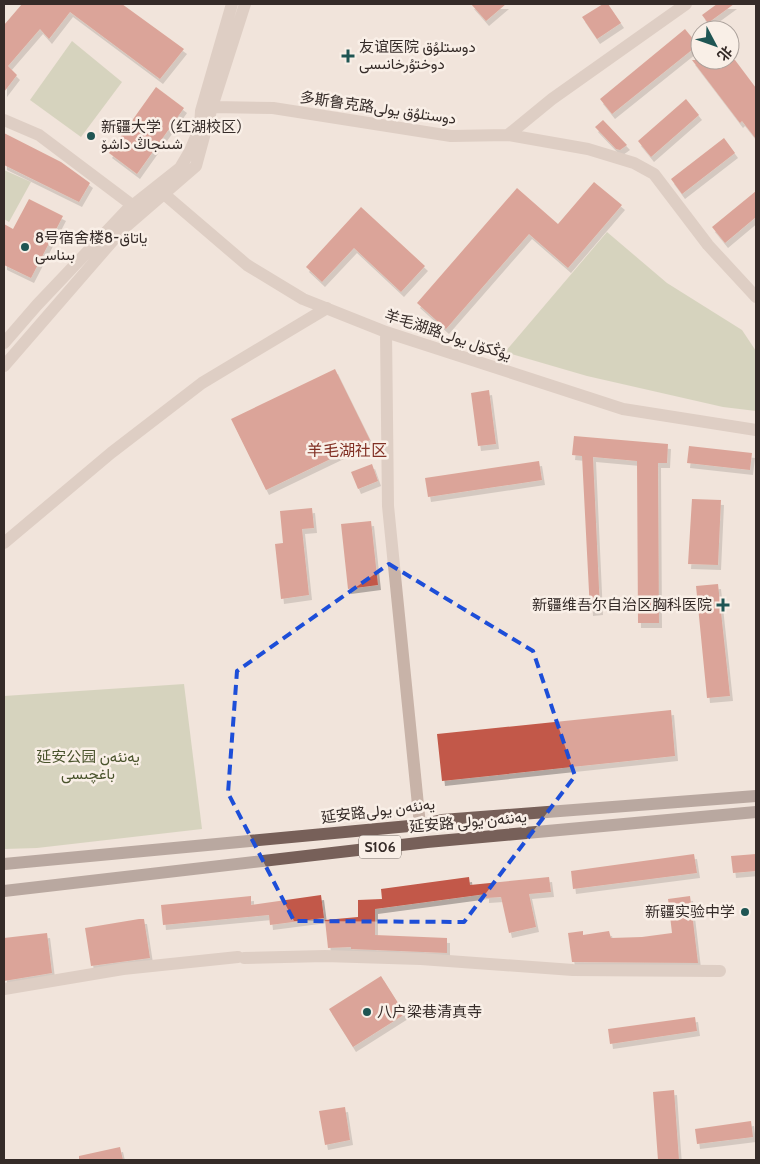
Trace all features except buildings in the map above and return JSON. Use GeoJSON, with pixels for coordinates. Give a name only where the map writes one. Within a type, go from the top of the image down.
{"type":"FeatureCollection","features":[{"type":"Feature","properties":{"kind":"main road","name":"延安路يەنئەن يولى"},"geometry":{"type":"LineString","coordinates":[[4,864],[420,825],[442,820],[756,796]]}},
{"type":"Feature","properties":{"kind":"main road","name":"延安路 يەنئەن يولى"},"geometry":{"type":"LineString","coordinates":[[4,891],[427,842],[756,812]]}},
{"type":"Feature","properties":{"kind":"street"},"geometry":{"type":"LineString","coordinates":[[4,366],[122,230],[196,166],[207,109],[232,4]]}},
{"type":"Feature","properties":{"kind":"street"},"geometry":{"type":"LineString","coordinates":[[4,343],[43,298],[132,205],[180,168],[190,151],[200,127],[246,4]]}},
{"type":"Feature","properties":{"kind":"street"},"geometry":{"type":"LineString","coordinates":[[508,135],[552,99],[686,4]]}},
{"type":"Feature","properties":{"kind":"street","name":"多斯鲁克路دوستلۇق يولى"},"geometry":{"type":"LineString","coordinates":[[207,109],[272,108],[451,136],[508,135],[588,149],[634,163],[654,174],[708,244],[756,297]]}},
{"type":"Feature","properties":{"kind":"street"},"geometry":{"type":"LineString","coordinates":[[4,120],[39,134],[132,205]]}},
{"type":"Feature","properties":{"kind":"street","name":"羊毛湖路يۇڭكۆل يولى"},"geometry":{"type":"LineString","coordinates":[[164,194],[247,265],[303,299],[386,332],[623,408],[756,430]]}},
{"type":"Feature","properties":{"kind":"street"},"geometry":{"type":"LineString","coordinates":[[4,543],[111,453],[202,383],[327,308]]}},
{"type":"Feature","properties":{"kind":"street"},"geometry":{"type":"LineString","coordinates":[[386,332],[388,506],[420,825]]}},
{"type":"Feature","properties":{"kind":"street"},"geometry":{"type":"LineString","coordinates":[[4,989],[123,969],[241,957],[335,956],[421,959],[573,970],[720,971]]}},
{"type":"Feature","properties":{"kind":"highlighted area"},"geometry":{"type":"Polygon","coordinates":[[[389,564],[533,651],[575,776],[464,922],[294,921],[228,793],[237,671],[389,564]]]}},
{"type":"Feature","properties":{"kind":"green space"},"geometry":{"type":"Polygon","coordinates":[[[72,41],[122,82],[81,137],[30,100],[72,41]]]}},
{"type":"Feature","properties":{"kind":"green space"},"geometry":{"type":"Polygon","coordinates":[[[4,170],[31,182],[9,222],[4,219],[4,170]]]}},
{"type":"Feature","properties":{"kind":"green space"},"geometry":{"type":"Polygon","coordinates":[[[607,232],[667,283],[742,330],[756,351],[756,411],[723,407],[587,376],[505,352],[607,232]]]}},
{"type":"Feature","properties":{"kind":"green space","name":"延安公园 يەنئەن باغچىسى"},"geometry":{"type":"Polygon","coordinates":[[[184,684],[202,829],[37,848],[4,849],[4,696],[184,684]]]}},
{"type":"Feature","properties":{"kind":"place","name":"友谊医院 دوستلۇق دوختۇرخانىسى"},"geometry":{"type":"Point","coordinates":[348,56]}},
{"type":"Feature","properties":{"kind":"place","name":"新疆大学（红湖校区） شىنجاڭ داشۆ"},"geometry":{"type":"Point","coordinates":[91,136]}},
{"type":"Feature","properties":{"kind":"place","name":"8号宿舍楼8-ياتاق بىناسى"},"geometry":{"type":"Point","coordinates":[25,247]}},
{"type":"Feature","properties":{"kind":"place","name":"新疆维吾尔自治区胸科医院"},"geometry":{"type":"Point","coordinates":[723,605]}},
{"type":"Feature","properties":{"kind":"place","name":"新疆实验中学"},"geometry":{"type":"Point","coordinates":[745,912]}},
{"type":"Feature","properties":{"kind":"place","name":"八户梁巷清真寺"},"geometry":{"type":"Point","coordinates":[367,1012]}},
{"type":"Feature","properties":{"kind":"district","name":"羊毛湖社区"},"geometry":{"type":"Point","coordinates":[347,450]}}]}
